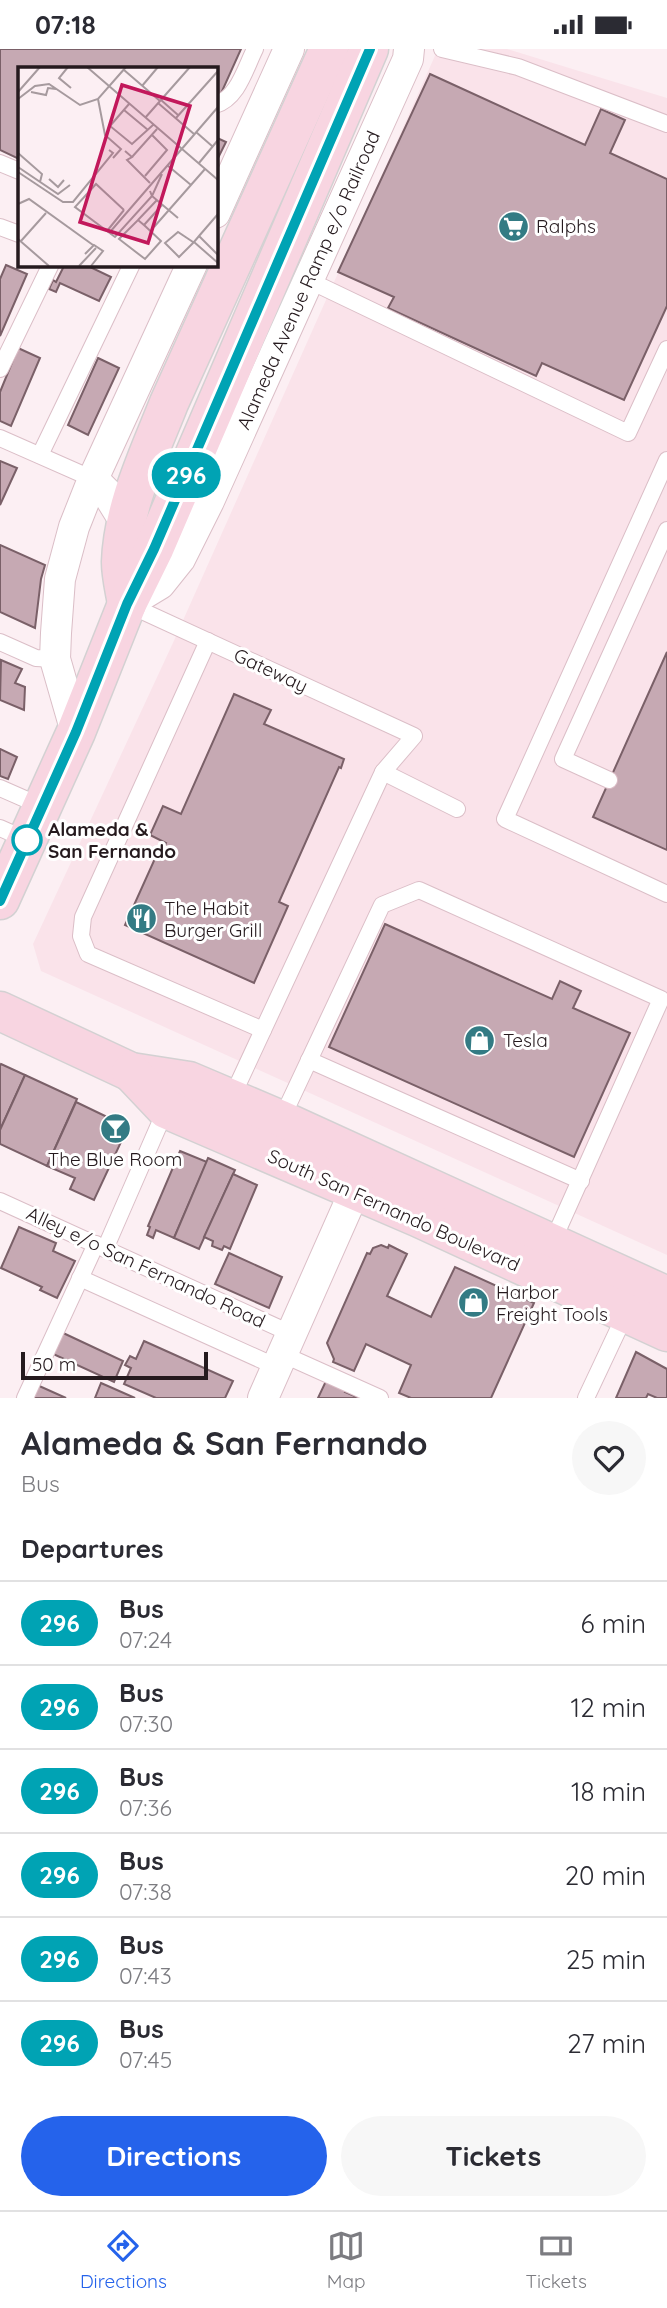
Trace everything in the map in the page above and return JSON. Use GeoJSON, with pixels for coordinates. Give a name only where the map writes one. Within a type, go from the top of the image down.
{"type":"FeatureCollection","features":[{"type":"Feature","properties":{"kind":"main road"},"geometry":{"type":"LineString","coordinates":[[127,604],[121,564],[125,522],[169,403],[329,49]]}},
{"type":"Feature","properties":{"kind":"main road"},"geometry":{"type":"LineString","coordinates":[[0,900],[23,825],[76,732],[127,604],[160,536],[369,49]]}},
{"type":"Feature","properties":{"kind":"main road","name":"South San Fernando Boulevard"},"geometry":{"type":"LineString","coordinates":[[0,1011],[131,1072],[189,1081],[281,1121],[416,1217],[667,1332]]}},
{"type":"Feature","properties":{"kind":"main road","name":"South San Fernando Boulevard"},"geometry":{"type":"LineString","coordinates":[[131,1072],[166,1109],[552,1243],[667,1296]]}},
{"type":"Feature","properties":{"kind":"street"},"geometry":{"type":"LineString","coordinates":[[217,209],[289,49]]}},
{"type":"Feature","properties":{"kind":"street","name":"Alameda Avenue Ramp e/o Railroad"},"geometry":{"type":"LineString","coordinates":[[127,604],[160,584],[180,559],[215,488],[408,59],[409,49]]}},
{"type":"Feature","properties":{"kind":"street"},"geometry":{"type":"LineString","coordinates":[[76,732],[55,659],[60,579],[74,527],[93,479],[191,266]]}},
{"type":"Feature","properties":{"kind":"street"},"geometry":{"type":"LineString","coordinates":[[93,479],[107,493],[125,522]]}},
{"type":"Feature","properties":{"kind":"street"},"geometry":{"type":"LineString","coordinates":[[263,1398],[361,1176]]}},
{"type":"Feature","properties":{"kind":"lane"},"geometry":{"type":"LineString","coordinates":[[217,104],[234,93],[255,49]]}},
{"type":"Feature","properties":{"kind":"lane"},"geometry":{"type":"LineString","coordinates":[[442,49],[518,67],[667,124]]}},
{"type":"Feature","properties":{"kind":"lane"},"geometry":{"type":"LineString","coordinates":[[0,163],[18,171]]}},
{"type":"Feature","properties":{"kind":"lane"},"geometry":{"type":"LineString","coordinates":[[0,227],[18,234]]}},
{"type":"Feature","properties":{"kind":"lane"},"geometry":{"type":"LineString","coordinates":[[0,369],[50,266]]}},
{"type":"Feature","properties":{"kind":"lane"},"geometry":{"type":"LineString","coordinates":[[40,455],[131,266]]}},
{"type":"Feature","properties":{"kind":"lane"},"geometry":{"type":"LineString","coordinates":[[307,280],[628,433],[667,349]]}},
{"type":"Feature","properties":{"kind":"lane"},"geometry":{"type":"LineString","coordinates":[[0,437],[93,479]]}},
{"type":"Feature","properties":{"kind":"lane"},"geometry":{"type":"LineString","coordinates":[[667,460],[505,818],[667,894]]}},
{"type":"Feature","properties":{"kind":"lane"},"geometry":{"type":"LineString","coordinates":[[610,780],[563,759],[667,530]]}},
{"type":"Feature","properties":{"kind":"lane","name":"Gateway"},"geometry":{"type":"LineString","coordinates":[[127,604],[414,736],[383,772]]}},
{"type":"Feature","properties":{"kind":"lane"},"geometry":{"type":"LineString","coordinates":[[208,641],[83,917],[81,936],[88,954],[263,1030]]}},
{"type":"Feature","properties":{"kind":"lane"},"geometry":{"type":"LineString","coordinates":[[0,642],[37,658],[55,659]]}},
{"type":"Feature","properties":{"kind":"lane"},"geometry":{"type":"LineString","coordinates":[[231,1099],[383,772],[457,809]]}},
{"type":"Feature","properties":{"kind":"lane"},"geometry":{"type":"LineString","coordinates":[[0,788],[23,825]]}},
{"type":"Feature","properties":{"kind":"lane"},"geometry":{"type":"LineString","coordinates":[[281,1121],[382,905],[419,890],[431,895],[661,999],[552,1243]]}},
{"type":"Feature","properties":{"kind":"lane"},"geometry":{"type":"LineString","coordinates":[[309,1059],[581,1181]]}},
{"type":"Feature","properties":{"kind":"lane"},"geometry":{"type":"LineString","coordinates":[[24,1398],[80,1279],[100,1247],[166,1109]]}},
{"type":"Feature","properties":{"kind":"lane","name":"Alley e/o San Fernando Road"},"geometry":{"type":"LineString","coordinates":[[0,1201],[100,1247],[284,1351],[380,1398]]}},
{"type":"Feature","properties":{"kind":"lane"},"geometry":{"type":"LineString","coordinates":[[80,1279],[284,1351]]}},
{"type":"Feature","properties":{"kind":"lane"},"geometry":{"type":"LineString","coordinates":[[586,1398],[626,1313]]}},
{"type":"Feature","properties":{"kind":"shaded area"},"geometry":{"type":"Polygon","coordinates":[[[438,49],[507,49],[667,98],[667,1255],[41,971],[33,944],[172,645],[438,49]]]}},
{"type":"Feature","properties":{"kind":"building"},"geometry":{"type":"Polygon","coordinates":[[[0,49],[241,49],[219,98],[217,67],[18,67],[18,159],[0,150],[0,49]]]}},
{"type":"Feature","properties":{"kind":"building","name":"Ralphs"},"geometry":{"type":"Polygon","coordinates":[[[430,74],[585,145],[601,109],[625,120],[610,153],[667,179],[667,306],[624,400],[542,363],[536,376],[388,308],[394,297],[338,272],[430,74]]]}},
{"type":"Feature","properties":{"kind":"building"},"geometry":{"type":"Polygon","coordinates":[[[217,138],[226,142],[217,160],[217,138]]]}},
{"type":"Feature","properties":{"kind":"building"},"geometry":{"type":"Polygon","coordinates":[[[6,265],[27,274],[0,336],[0,279],[6,265]]]}},
{"type":"Feature","properties":{"kind":"building"},"geometry":{"type":"Polygon","coordinates":[[[64,266],[88,266],[111,277],[99,301],[60,283],[56,292],[49,289],[53,280],[56,282],[64,266]]]}},
{"type":"Feature","properties":{"kind":"building"},"geometry":{"type":"Polygon","coordinates":[[[18,348],[40,358],[11,426],[0,421],[0,392],[18,348]]]}},
{"type":"Feature","properties":{"kind":"building"},"geometry":{"type":"Polygon","coordinates":[[[98,358],[119,368],[88,435],[68,425],[98,358]]]}},
{"type":"Feature","properties":{"kind":"building"},"geometry":{"type":"Polygon","coordinates":[[[0,461],[17,468],[0,505],[0,461]]]}},
{"type":"Feature","properties":{"kind":"building"},"geometry":{"type":"Polygon","coordinates":[[[0,545],[45,565],[35,628],[0,612],[0,545]]]}},
{"type":"Feature","properties":{"kind":"building"},"geometry":{"type":"Polygon","coordinates":[[[667,652],[667,850],[593,817],[667,652]]]}},
{"type":"Feature","properties":{"kind":"building"},"geometry":{"type":"Polygon","coordinates":[[[1,660],[22,669],[15,683],[25,687],[24,710],[0,700],[1,660]]]}},
{"type":"Feature","properties":{"kind":"building"},"geometry":{"type":"Polygon","coordinates":[[[234,694],[271,710],[264,724],[344,759],[279,902],[288,906],[254,983],[125,925],[157,854],[162,852],[166,843],[150,835],[163,806],[181,814],[234,694]]]}},
{"type":"Feature","properties":{"kind":"building"},"geometry":{"type":"Polygon","coordinates":[[[0,749],[17,757],[8,779],[0,776],[0,749]]]}},
{"type":"Feature","properties":{"kind":"building","name":"Tesla"},"geometry":{"type":"Polygon","coordinates":[[[385,924],[552,999],[560,981],[581,991],[573,1008],[630,1033],[574,1157],[329,1047],[385,924]]]}},
{"type":"Feature","properties":{"kind":"building"},"geometry":{"type":"Polygon","coordinates":[[[1,1064],[25,1075],[0,1130],[0,1066],[1,1064]]]}},
{"type":"Feature","properties":{"kind":"building"},"geometry":{"type":"Polygon","coordinates":[[[25,1075],[77,1099],[47,1166],[0,1144],[0,1130],[25,1075]]]}},
{"type":"Feature","properties":{"kind":"building"},"geometry":{"type":"Polygon","coordinates":[[[76,1102],[128,1127],[94,1200],[70,1189],[75,1178],[47,1166],[76,1102]]]}},
{"type":"Feature","properties":{"kind":"building"},"geometry":{"type":"Polygon","coordinates":[[[180,1151],[207,1162],[174,1238],[156,1230],[153,1238],[147,1235],[148,1226],[180,1151]]]}},
{"type":"Feature","properties":{"kind":"building"},"geometry":{"type":"Polygon","coordinates":[[[208,1158],[235,1170],[199,1249],[174,1238],[208,1158]]]}},
{"type":"Feature","properties":{"kind":"building"},"geometry":{"type":"Polygon","coordinates":[[[233,1174],[257,1185],[230,1249],[224,1246],[222,1250],[212,1246],[213,1241],[204,1237],[233,1174]]]}},
{"type":"Feature","properties":{"kind":"building"},"geometry":{"type":"Polygon","coordinates":[[[19,1227],[56,1243],[53,1251],[75,1261],[57,1298],[40,1290],[42,1287],[1,1268],[19,1227]]]}},
{"type":"Feature","properties":{"kind":"building"},"geometry":{"type":"Polygon","coordinates":[[[381,1245],[388,1248],[389,1245],[407,1254],[387,1296],[431,1317],[455,1267],[534,1303],[491,1398],[411,1398],[399,1393],[411,1365],[366,1344],[354,1371],[333,1362],[327,1343],[367,1253],[370,1254],[373,1248],[381,1245]]]}},
{"type":"Feature","properties":{"kind":"building"},"geometry":{"type":"Polygon","coordinates":[[[229,1253],[282,1277],[269,1308],[215,1284],[229,1253]]]}},
{"type":"Feature","properties":{"kind":"building"},"geometry":{"type":"Polygon","coordinates":[[[61,1332],[123,1361],[114,1382],[51,1353],[61,1332]]]}},
{"type":"Feature","properties":{"kind":"building"},"geometry":{"type":"Polygon","coordinates":[[[144,1341],[233,1381],[225,1398],[156,1398],[124,1384],[131,1368],[125,1365],[130,1356],[136,1359],[144,1341]]]}},
{"type":"Feature","properties":{"kind":"building"},"geometry":{"type":"Polygon","coordinates":[[[636,1352],[667,1369],[667,1398],[648,1394],[646,1398],[616,1398],[636,1352]]]}},
{"type":"Feature","properties":{"kind":"building"},"geometry":{"type":"Polygon","coordinates":[[[326,1381],[346,1390],[345,1392],[359,1398],[318,1398],[326,1381]]]}},
{"type":"Feature","properties":{"kind":"building"},"geometry":{"type":"Polygon","coordinates":[[[101,1383],[135,1398],[95,1398],[101,1383]]]}},
{"type":"Feature","properties":{"kind":"building"},"geometry":{"type":"Polygon","coordinates":[[[37,1385],[66,1398],[31,1398],[37,1385]]]}},
{"type":"Feature","properties":{"kind":"bus line","name":"296"},"geometry":{"type":"LineString","coordinates":[[0,901],[76,732],[127,604],[154,549],[370,49]]}},
{"type":"Feature","properties":{"kind":"place","name":"Ralphs"},"geometry":{"type":"Point","coordinates":[513,226]}},
{"type":"Feature","properties":{"kind":"place","name":"Alameda & San Fernando"},"geometry":{"type":"Point","coordinates":[27,840]}},
{"type":"Feature","properties":{"kind":"place","name":"The Habit Burger Grill"},"geometry":{"type":"Point","coordinates":[141,919]}},
{"type":"Feature","properties":{"kind":"place","name":"Tesla"},"geometry":{"type":"Point","coordinates":[480,1040]}},
{"type":"Feature","properties":{"kind":"place","name":"The Blue Room"},"geometry":{"type":"Point","coordinates":[115,1128]}},
{"type":"Feature","properties":{"kind":"place","name":"Harbor Freight Tools"},"geometry":{"type":"Point","coordinates":[473,1303]}}]}
